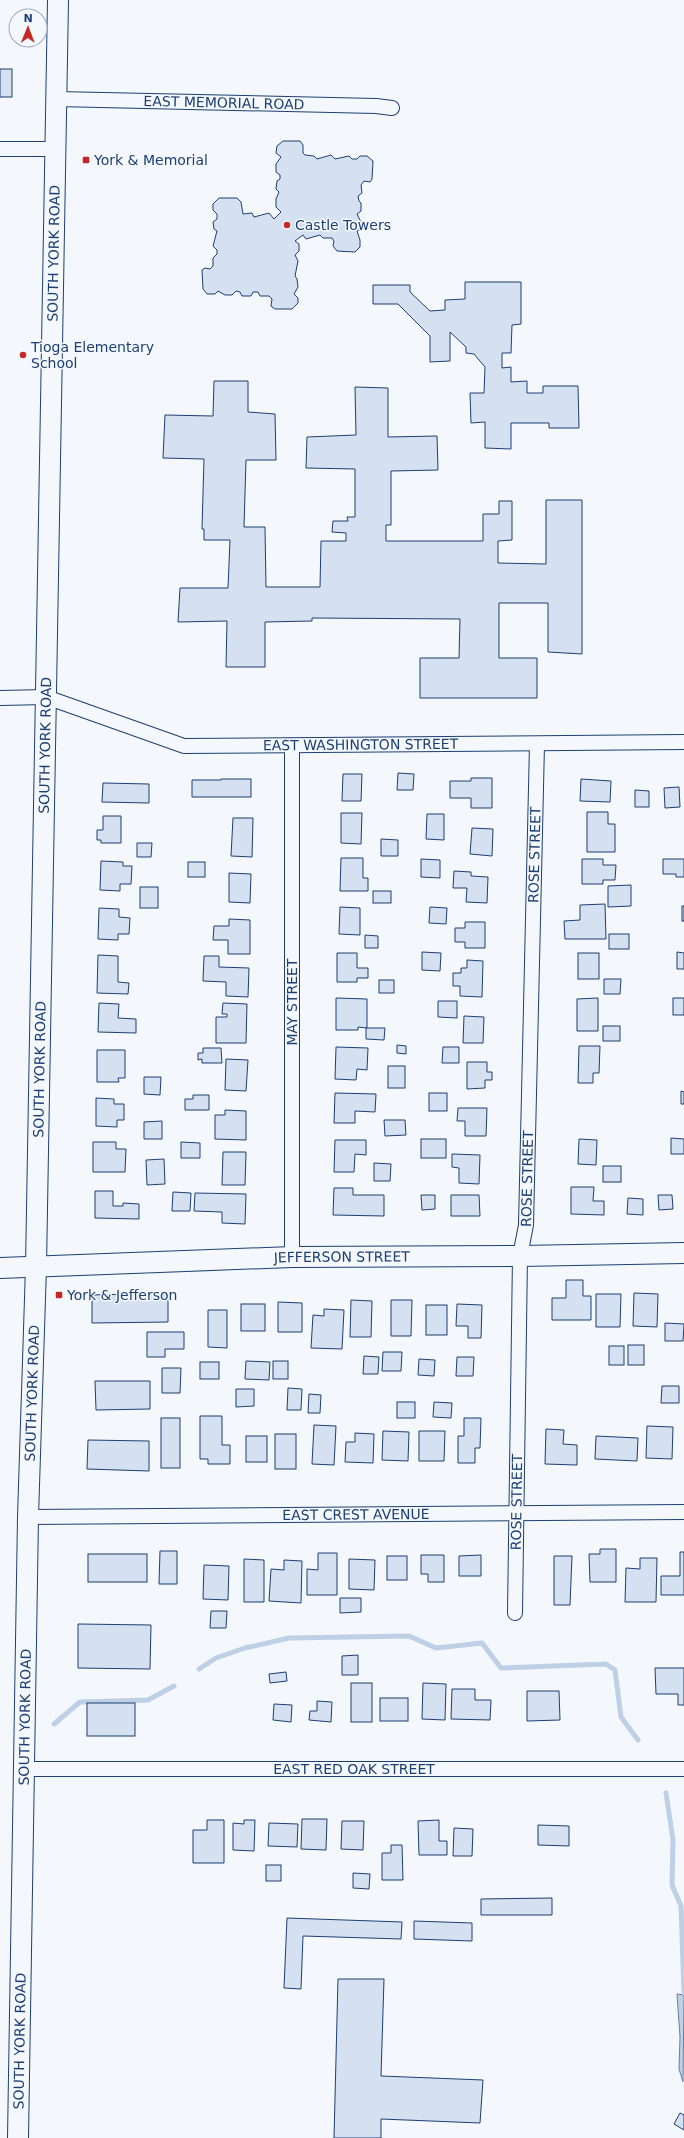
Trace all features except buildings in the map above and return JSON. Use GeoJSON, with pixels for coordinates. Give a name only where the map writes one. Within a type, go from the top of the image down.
{"type":"FeatureCollection","features":[{"type":"Feature","properties":{"kind":"main road","name":"SOUTH YORK ROAD"},"geometry":{"type":"LineString","coordinates":[[18,2138],[28,1517],[36,1267],[58,0]]}},
{"type":"Feature","properties":{"kind":"main road","name":"JEFFERSON STREET"},"geometry":{"type":"LineString","coordinates":[[0,1268],[292,1257],[520,1256],[684,1253]]}},
{"type":"Feature","properties":{"kind":"street","name":"EAST MEMORIAL ROAD"},"geometry":{"type":"LineString","coordinates":[[56,99],[376,106],[392,108]]}},
{"type":"Feature","properties":{"kind":"street"},"geometry":{"type":"LineString","coordinates":[[0,149],[55,149]]}},
{"type":"Feature","properties":{"kind":"street"},"geometry":{"type":"LineString","coordinates":[[0,698],[46,697]]}},
{"type":"Feature","properties":{"kind":"street","name":"EAST WASHINGTON STREET"},"geometry":{"type":"LineString","coordinates":[[46,697],[184,746],[684,742]]}},
{"type":"Feature","properties":{"kind":"street","name":"ROSE STREET"},"geometry":{"type":"LineString","coordinates":[[515,1614],[520,1256],[526,1225],[537,744]]}},
{"type":"Feature","properties":{"kind":"street","name":"MAY STREET"},"geometry":{"type":"LineString","coordinates":[[292,746],[292,1257]]}},
{"type":"Feature","properties":{"kind":"street","name":"EAST CREST AVENUE"},"geometry":{"type":"LineString","coordinates":[[28,1517],[684,1512]]}},
{"type":"Feature","properties":{"kind":"street","name":"EAST RED OAK STREET"},"geometry":{"type":"LineString","coordinates":[[24,1769],[684,1769]]}},
{"type":"Feature","properties":{"kind":"water"},"geometry":{"type":"Polygon","coordinates":[[[677,1994],[684,1995],[683,2082],[679,2069],[680,2037],[677,1994]]]}},
{"type":"Feature","properties":{"kind":"waterway"},"geometry":{"type":"LineString","coordinates":[[199,1669],[216,1658],[245,1648],[289,1638],[409,1636],[436,1648],[482,1643],[501,1668],[606,1664],[615,1670],[621,1717],[638,1740]]}},
{"type":"Feature","properties":{"kind":"waterway"},"geometry":{"type":"LineString","coordinates":[[54,1724],[80,1702],[148,1700],[174,1686]]}},
{"type":"Feature","properties":{"kind":"waterway"},"geometry":{"type":"LineString","coordinates":[[666,1793],[673,1840],[672,1885],[681,1906],[684,1993]]}},
{"type":"Feature","properties":{"kind":"place","name":"York & Memorial"},"geometry":{"type":"Point","coordinates":[86,160]}},
{"type":"Feature","properties":{"kind":"place","name":"Castle Towers"},"geometry":{"type":"Point","coordinates":[287,225]}},
{"type":"Feature","properties":{"kind":"place","name":"Tioga Elementary School"},"geometry":{"type":"Point","coordinates":[23,355]}},
{"type":"Feature","properties":{"kind":"place","name":"York & Jefferson"},"geometry":{"type":"Point","coordinates":[59,1295]}}]}
